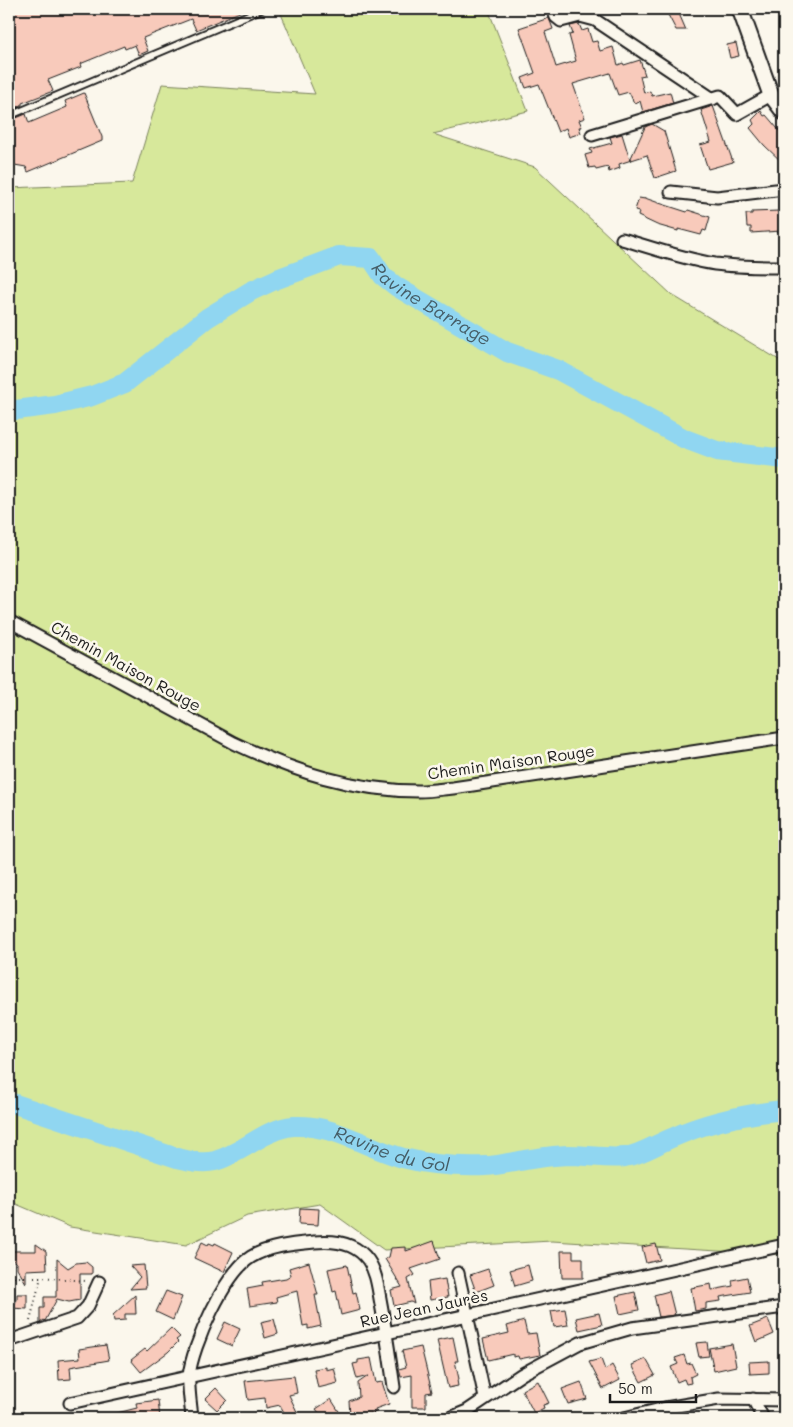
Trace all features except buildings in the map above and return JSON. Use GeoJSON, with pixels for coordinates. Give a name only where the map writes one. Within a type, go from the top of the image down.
{"type":"FeatureCollection","features":[{"type":"Feature","properties":{"kind":"main road"},"geometry":{"type":"LineString","coordinates":[[740,9],[772,95],[784,112]]}},
{"type":"Feature","properties":{"kind":"street"},"geometry":{"type":"LineString","coordinates":[[553,9],[556,17],[562,21],[580,16],[595,20],[713,98]]}},
{"type":"Feature","properties":{"kind":"street"},"geometry":{"type":"LineString","coordinates":[[592,135],[720,96],[737,114],[772,95]]}},
{"type":"Feature","properties":{"kind":"street"},"geometry":{"type":"LineString","coordinates":[[671,192],[717,196],[784,188]]}},
{"type":"Feature","properties":{"kind":"street"},"geometry":{"type":"LineString","coordinates":[[622,239],[683,258],[714,264],[744,267],[784,267]]}},
{"type":"Feature","properties":{"kind":"street","name":"Chemin Maison Rouge"},"geometry":{"type":"LineString","coordinates":[[9,621],[234,743],[271,761],[312,775],[382,788],[419,791],[453,788],[784,738]]}},
{"type":"Feature","properties":{"kind":"street"},"geometry":{"type":"LineString","coordinates":[[192,1418],[189,1377],[198,1341],[216,1304],[237,1270],[250,1258],[263,1251],[280,1247],[316,1242],[337,1243],[355,1247],[370,1262],[376,1275],[387,1333],[394,1387]]}},
{"type":"Feature","properties":{"kind":"street","name":"Rue Jean Jaurès"},"geometry":{"type":"LineString","coordinates":[[70,1403],[784,1245]]}},
{"type":"Feature","properties":{"kind":"street"},"geometry":{"type":"LineString","coordinates":[[458,1273],[485,1398]]}},
{"type":"Feature","properties":{"kind":"street"},"geometry":{"type":"LineString","coordinates":[[9,1341],[77,1318],[88,1306],[99,1282]]}},
{"type":"Feature","properties":{"kind":"street"},"geometry":{"type":"LineString","coordinates":[[450,1418],[467,1410],[522,1374],[580,1343],[632,1328],[784,1307]]}},
{"type":"Feature","properties":{"kind":"street"},"geometry":{"type":"LineString","coordinates":[[624,1418],[666,1413],[719,1399],[784,1400]]}},
{"type":"Feature","properties":{"kind":"street"},"geometry":{"type":"LineString","coordinates":[[753,1399],[763,1418]]}},
{"type":"Feature","properties":{"kind":"lane"},"geometry":{"type":"LineString","coordinates":[[9,116],[262,9]]}},
{"type":"Feature","properties":{"kind":"path"},"geometry":{"type":"LineString","coordinates":[[9,1278],[41,1277],[99,1282]]}},
{"type":"Feature","properties":{"kind":"path"},"geometry":{"type":"LineString","coordinates":[[26,1336],[41,1277]]}},
{"type":"Feature","properties":{"kind":"green space"},"geometry":{"type":"Polygon","coordinates":[[[279,9],[488,9],[528,111],[433,134],[535,167],[672,295],[784,363],[784,1255],[552,1241],[384,1250],[320,1204],[247,1216],[186,1245],[70,1227],[9,1201],[9,188],[132,183],[162,84],[315,94],[279,9]]]}},
{"type":"Feature","properties":{"kind":"waterway","name":"Ravine Barrage"},"geometry":{"type":"LineString","coordinates":[[9,410],[55,405],[92,396],[125,383],[207,318],[251,291],[277,279],[339,256],[371,258],[383,276],[397,287],[507,352],[558,370],[685,439],[717,451],[784,459]]}},
{"type":"Feature","properties":{"kind":"waterway","name":"Ravine du Gol"},"geometry":{"type":"LineString","coordinates":[[9,1102],[177,1158],[196,1162],[210,1162],[225,1158],[273,1131],[294,1126],[308,1126],[336,1133],[403,1158],[434,1164],[465,1166],[493,1166],[535,1158],[568,1155],[611,1158],[632,1156],[687,1131],[714,1122],[784,1110]]}}]}
